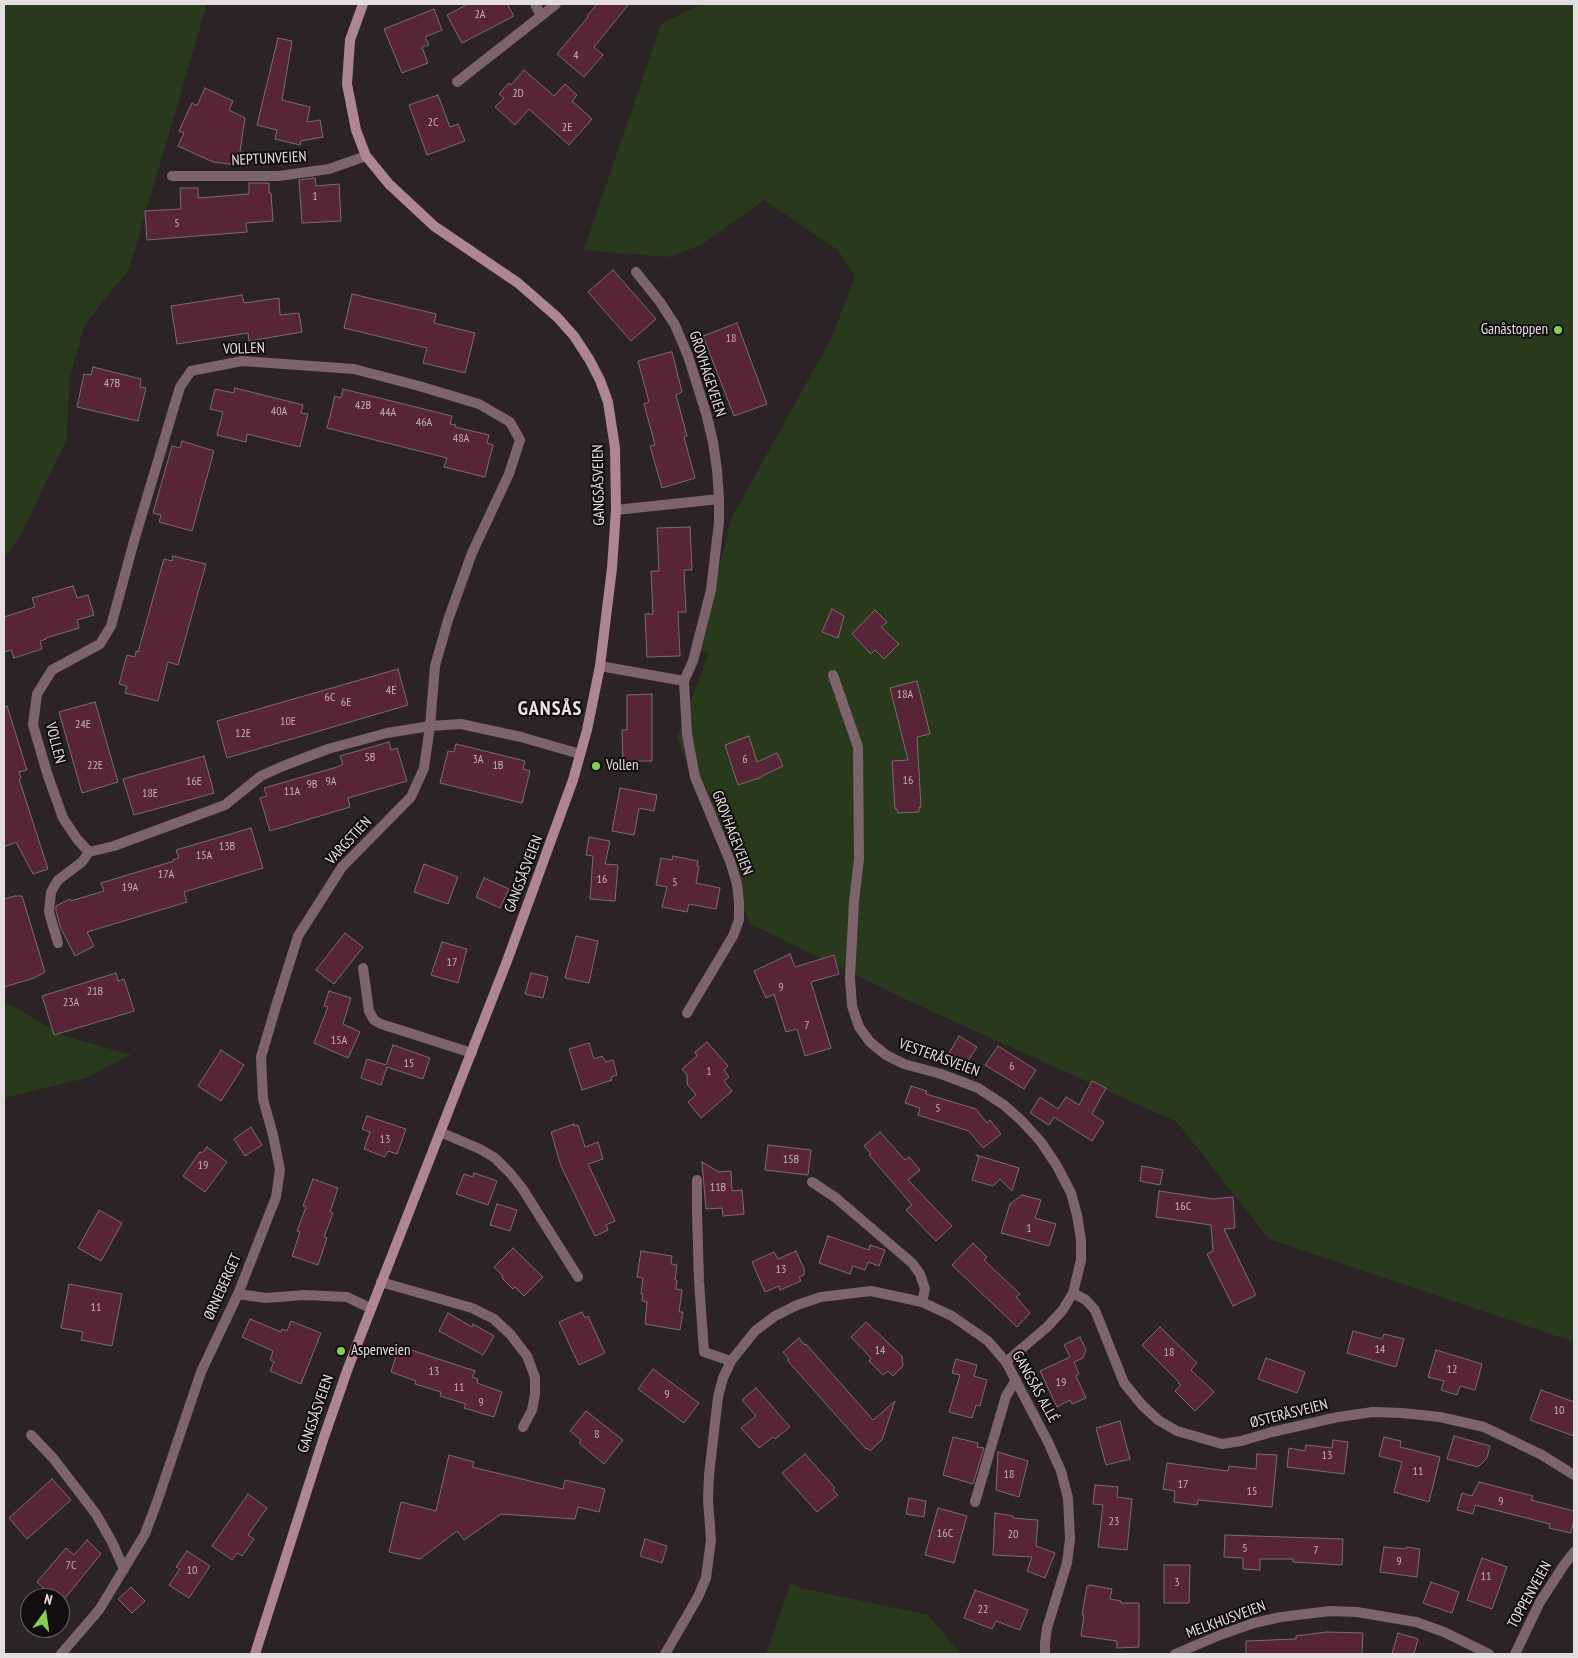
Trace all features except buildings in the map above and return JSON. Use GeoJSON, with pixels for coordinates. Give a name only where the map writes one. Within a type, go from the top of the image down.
{"type":"FeatureCollection","features":[{"type":"Feature","properties":{"kind":"street","name":"GANGSÅSVEIEN"},"geometry":{"type":"LineString","coordinates":[[255,1654],[323,1440],[370,1308],[472,1053],[560,821],[587,730],[600,666],[612,568],[616,510],[615,448],[608,402],[596,373],[574,336],[557,317],[518,283],[434,226],[389,184],[366,156],[356,130],[347,84],[350,40],[363,4]]}},
{"type":"Feature","properties":{"kind":"street"},"geometry":{"type":"LineString","coordinates":[[535,4],[541,16]]}},
{"type":"Feature","properties":{"kind":"street"},"geometry":{"type":"LineString","coordinates":[[457,82],[556,4]]}},
{"type":"Feature","properties":{"kind":"street","name":"NEPTUNVEIEN"},"geometry":{"type":"LineString","coordinates":[[172,176],[279,176],[329,170],[366,156]]}},
{"type":"Feature","properties":{"kind":"street","name":"GROVHAGEVEIEN"},"geometry":{"type":"LineString","coordinates":[[636,272],[660,302],[674,325],[688,356],[713,442],[719,499],[719,522],[710,590],[693,661],[684,681],[687,734],[695,777],[730,861],[737,884],[739,920],[733,936],[687,1013]]}},
{"type":"Feature","properties":{"kind":"street","name":"VOLLEN"},"geometry":{"type":"LineString","coordinates":[[89,852],[77,839],[63,818],[48,776],[33,725],[38,694],[52,670],[100,644],[111,626],[180,387],[191,371],[242,361],[354,369],[479,404],[510,422],[520,440],[509,474],[472,553],[448,620],[435,666],[430,726]]}},
{"type":"Feature","properties":{"kind":"street"},"geometry":{"type":"LineString","coordinates":[[616,510],[719,499]]}},
{"type":"Feature","properties":{"kind":"street"},"geometry":{"type":"LineString","coordinates":[[600,666],[684,681]]}},
{"type":"Feature","properties":{"kind":"street","name":"VESTERÅSVEIEN"},"geometry":{"type":"LineString","coordinates":[[833,674],[858,747],[859,859],[854,901],[850,978],[852,1006],[859,1027],[870,1042],[886,1055],[904,1064],[942,1074],[978,1088],[1004,1105],[1022,1121],[1057,1166],[1071,1193],[1077,1215],[1081,1240],[1081,1260],[1073,1294],[1062,1311],[1047,1327],[1006,1362]]}},
{"type":"Feature","properties":{"kind":"street"},"geometry":{"type":"LineString","coordinates":[[58,943],[49,912],[51,892],[58,880],[82,862],[89,852],[114,846],[225,805],[261,776],[328,749],[386,733],[430,726],[461,724],[580,754]]}},
{"type":"Feature","properties":{"kind":"street","name":"VARGSTIEN"},"geometry":{"type":"LineString","coordinates":[[276,1006],[298,936],[342,867],[411,797],[424,768],[430,726]]}},
{"type":"Feature","properties":{"kind":"street"},"geometry":{"type":"LineString","coordinates":[[363,968],[369,1011],[374,1020],[381,1024],[472,1053]]}},
{"type":"Feature","properties":{"kind":"street","name":"ØRNEBERGET"},"geometry":{"type":"LineString","coordinates":[[61,1654],[99,1610],[145,1534],[200,1372],[238,1294],[276,1197],[280,1170],[274,1135],[263,1099],[261,1057],[276,1006]]}},
{"type":"Feature","properties":{"kind":"street"},"geometry":{"type":"LineString","coordinates":[[440,1132],[480,1149],[495,1158],[510,1173],[522,1188],[578,1278]]}},
{"type":"Feature","properties":{"kind":"street"},"geometry":{"type":"LineString","coordinates":[[697,1180],[696,1213],[704,1352],[731,1362]]}},
{"type":"Feature","properties":{"kind":"street"},"geometry":{"type":"LineString","coordinates":[[812,1182],[836,1198],[912,1263],[920,1274],[925,1289],[922,1302]]}},
{"type":"Feature","properties":{"kind":"street"},"geometry":{"type":"LineString","coordinates":[[381,1282],[472,1308],[494,1319],[511,1335],[526,1356],[535,1377],[535,1394],[532,1410],[523,1427]]}},
{"type":"Feature","properties":{"kind":"street","name":"GANGSÅS ALLÉ"},"geometry":{"type":"LineString","coordinates":[[665,1654],[698,1597],[706,1578],[711,1540],[708,1500],[709,1475],[718,1397],[723,1378],[731,1362],[755,1332],[775,1316],[797,1305],[821,1297],[871,1291],[922,1302],[952,1316],[988,1341],[1006,1362],[1048,1442],[1068,1498],[1070,1517],[1068,1555],[1047,1628],[1045,1654]]}},
{"type":"Feature","properties":{"kind":"street"},"geometry":{"type":"LineString","coordinates":[[238,1294],[266,1298],[304,1295],[347,1297],[370,1308]]}},
{"type":"Feature","properties":{"kind":"street","name":"ØSTERÅSVEIEN"},"geometry":{"type":"LineString","coordinates":[[1073,1294],[1086,1300],[1095,1310],[1124,1383],[1158,1420],[1178,1431],[1222,1444],[1241,1442],[1272,1432],[1338,1417],[1373,1412],[1411,1414],[1454,1420],[1484,1427],[1542,1455],[1574,1475]]}},
{"type":"Feature","properties":{"kind":"street"},"geometry":{"type":"LineString","coordinates":[[975,1502],[1006,1396],[1016,1380]]}},
{"type":"Feature","properties":{"kind":"street"},"geometry":{"type":"LineString","coordinates":[[31,1435],[53,1458],[96,1514],[112,1542],[124,1569]]}},
{"type":"Feature","properties":{"kind":"street","name":"TOPPENVEIEN"},"geometry":{"type":"LineString","coordinates":[[1515,1654],[1540,1602],[1574,1552]]}},
{"type":"Feature","properties":{"kind":"street","name":"MELKHUSVEIEN"},"geometry":{"type":"LineString","coordinates":[[1176,1654],[1254,1623],[1281,1616],[1330,1611],[1365,1613],[1416,1622],[1444,1632],[1489,1654]]}},
{"type":"Feature","properties":{"kind":"green space"},"geometry":{"type":"Polygon","coordinates":[[[4,4],[207,4],[129,269],[84,326],[69,381],[67,439],[19,538],[4,559],[4,4]]]}},
{"type":"Feature","properties":{"kind":"green space"},"geometry":{"type":"Polygon","coordinates":[[[701,4],[1574,4],[1574,1342],[1269,1239],[1177,1122],[922,1007],[750,924],[677,738],[709,653],[698,649],[732,517],[832,337],[855,276],[838,250],[764,200],[701,245],[668,257],[584,250],[661,24],[701,4]]]}},
{"type":"Feature","properties":{"kind":"green space"},"geometry":{"type":"Polygon","coordinates":[[[4,1001],[62,1035],[131,1055],[86,1078],[4,1098],[4,1001]]]}},
{"type":"Feature","properties":{"kind":"green space"},"geometry":{"type":"Polygon","coordinates":[[[791,1583],[800,1588],[928,1615],[961,1654],[766,1654],[791,1583]]]}},
{"type":"Feature","properties":{"kind":"place","name":"Ganåstoppen"},"geometry":{"type":"Point","coordinates":[1558,330]}},
{"type":"Feature","properties":{"kind":"place","name":"Vollen"},"geometry":{"type":"Point","coordinates":[596,766]}},
{"type":"Feature","properties":{"kind":"place","name":"Aspenveien"},"geometry":{"type":"Point","coordinates":[341,1351]}},
{"type":"Feature","properties":{"kind":"district","name":"GANSÅS"},"geometry":{"type":"Point","coordinates":[550,709]}}]}
